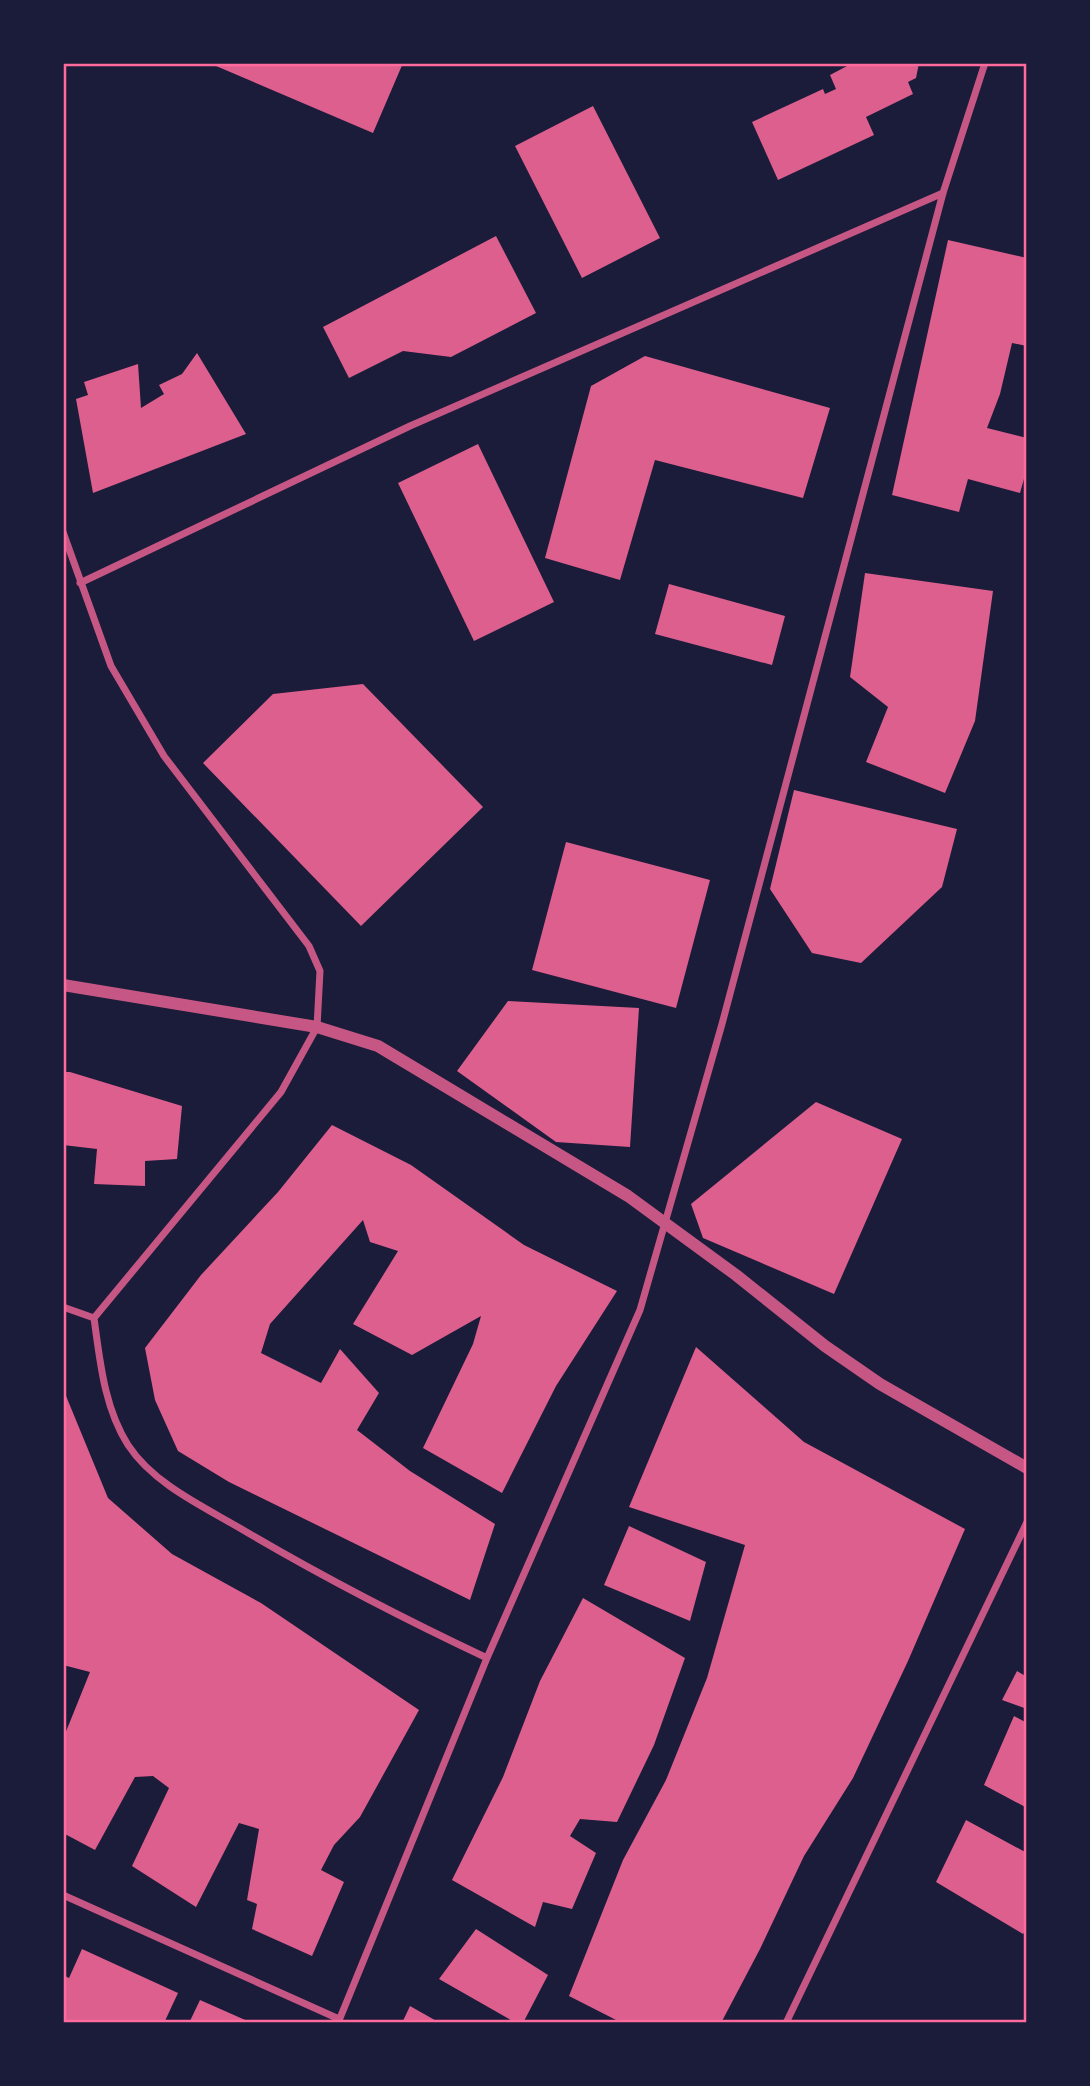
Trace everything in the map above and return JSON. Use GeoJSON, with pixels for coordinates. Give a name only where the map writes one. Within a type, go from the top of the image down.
{"type":"FeatureCollection","features":[{"type":"Feature","properties":{"kind":"street"},"geometry":{"type":"LineString","coordinates":[[63,1895],[338,2021],[487,1658],[640,1310],[722,1024],[943,193],[985,63]]}},
{"type":"Feature","properties":{"kind":"street"},"geometry":{"type":"LineString","coordinates":[[80,583],[410,426],[943,193]]}},
{"type":"Feature","properties":{"kind":"street"},"geometry":{"type":"LineString","coordinates":[[63,532],[111,666],[164,756],[309,946],[320,971],[317,1027],[281,1092],[94,1318],[108,1401],[128,1445],[155,1475],[201,1506],[341,1586],[487,1658]]}},
{"type":"Feature","properties":{"kind":"street"},"geometry":{"type":"LineString","coordinates":[[63,985],[317,1027],[378,1046],[628,1196],[736,1275],[825,1346],[880,1384],[1027,1468]]}},
{"type":"Feature","properties":{"kind":"street"},"geometry":{"type":"LineString","coordinates":[[63,1307],[94,1318]]}},
{"type":"Feature","properties":{"kind":"street"},"geometry":{"type":"LineString","coordinates":[[786,2023],[1027,1522]]}},
{"type":"Feature","properties":{"kind":"building"},"geometry":{"type":"Polygon","coordinates":[[[209,63],[403,63],[373,133],[209,63]]]}},
{"type":"Feature","properties":{"kind":"building"},"geometry":{"type":"Polygon","coordinates":[[[848,63],[919,63],[916,78],[908,82],[913,94],[866,117],[874,135],[778,180],[752,122],[823,89],[825,94],[836,89],[830,75],[849,65],[848,63]]]}},
{"type":"Feature","properties":{"kind":"building"},"geometry":{"type":"Polygon","coordinates":[[[593,106],[660,238],[582,278],[515,146],[593,106]]]}},
{"type":"Feature","properties":{"kind":"building"},"geometry":{"type":"Polygon","coordinates":[[[496,236],[536,313],[451,357],[403,351],[349,378],[323,327],[496,236]]]}},
{"type":"Feature","properties":{"kind":"building"},"geometry":{"type":"Polygon","coordinates":[[[948,240],[1027,258],[1027,291],[1024,304],[1027,305],[1027,346],[1012,343],[1000,394],[987,428],[1027,438],[1027,468],[1020,493],[968,479],[959,512],[892,495],[948,240]]]}},
{"type":"Feature","properties":{"kind":"building"},"geometry":{"type":"Polygon","coordinates":[[[197,353],[246,434],[93,493],[76,399],[88,395],[84,382],[138,364],[141,408],[164,394],[159,385],[182,374],[197,353]]]}},
{"type":"Feature","properties":{"kind":"building"},"geometry":{"type":"Polygon","coordinates":[[[645,356],[830,408],[803,498],[655,460],[620,580],[545,558],[591,386],[645,356]]]}},
{"type":"Feature","properties":{"kind":"building"},"geometry":{"type":"Polygon","coordinates":[[[478,444],[554,602],[474,641],[398,483],[478,444]]]}},
{"type":"Feature","properties":{"kind":"building"},"geometry":{"type":"Polygon","coordinates":[[[865,573],[993,591],[975,721],[945,793],[866,762],[888,707],[850,677],[865,573]]]}},
{"type":"Feature","properties":{"kind":"building"},"geometry":{"type":"Polygon","coordinates":[[[669,584],[785,616],[772,665],[655,634],[669,584]]]}},
{"type":"Feature","properties":{"kind":"building"},"geometry":{"type":"Polygon","coordinates":[[[363,684],[483,807],[361,926],[203,763],[273,694],[363,684]]]}},
{"type":"Feature","properties":{"kind":"building"},"geometry":{"type":"Polygon","coordinates":[[[794,790],[957,829],[942,887],[861,963],[812,953],[770,889],[794,790]]]}},
{"type":"Feature","properties":{"kind":"building"},"geometry":{"type":"Polygon","coordinates":[[[566,842],[710,880],[676,1008],[532,970],[566,842]]]}},
{"type":"Feature","properties":{"kind":"building"},"geometry":{"type":"Polygon","coordinates":[[[508,1001],[639,1008],[630,1147],[556,1142],[457,1071],[508,1001]]]}},
{"type":"Feature","properties":{"kind":"building"},"geometry":{"type":"Polygon","coordinates":[[[63,1072],[182,1106],[177,1159],[145,1161],[145,1186],[94,1184],[97,1149],[63,1145],[63,1072]]]}},
{"type":"Feature","properties":{"kind":"building"},"geometry":{"type":"Polygon","coordinates":[[[816,1102],[902,1139],[834,1294],[703,1238],[691,1204],[816,1102]]]}},
{"type":"Feature","properties":{"kind":"building"},"geometry":{"type":"Polygon","coordinates":[[[332,1125],[411,1165],[524,1245],[617,1291],[556,1386],[502,1493],[423,1448],[473,1344],[481,1316],[412,1355],[353,1324],[398,1251],[370,1242],[363,1220],[270,1324],[261,1353],[321,1383],[340,1349],[379,1393],[357,1430],[410,1471],[495,1524],[470,1600],[229,1482],[178,1451],[155,1400],[145,1348],[201,1275],[278,1192],[332,1125]]]}},
{"type":"Feature","properties":{"kind":"building"},"geometry":{"type":"Polygon","coordinates":[[[696,1347],[804,1442],[965,1529],[908,1661],[853,1778],[804,1856],[721,2023],[622,2023],[569,1996],[623,1860],[666,1780],[707,1678],[745,1545],[629,1507],[696,1347]]]}},
{"type":"Feature","properties":{"kind":"building"},"geometry":{"type":"Polygon","coordinates":[[[64,1391],[108,1498],[172,1554],[261,1603],[419,1710],[360,1817],[334,1845],[321,1870],[344,1882],[312,1956],[252,1929],[257,1904],[247,1900],[259,1829],[239,1823],[196,1907],[132,1866],[169,1788],[153,1776],[135,1777],[95,1850],[63,1833],[63,1739],[90,1672],[63,1665],[64,1391]]]}},
{"type":"Feature","properties":{"kind":"building"},"geometry":{"type":"Polygon","coordinates":[[[629,1526],[706,1562],[690,1621],[604,1585],[629,1526]]]}},
{"type":"Feature","properties":{"kind":"building"},"geometry":{"type":"Polygon","coordinates":[[[583,1598],[685,1658],[654,1745],[617,1822],[580,1819],[570,1836],[596,1853],[572,1909],[543,1902],[535,1927],[452,1880],[503,1777],[540,1681],[583,1598]]]}},
{"type":"Feature","properties":{"kind":"building"},"geometry":{"type":"Polygon","coordinates":[[[1017,1671],[1027,1677],[1027,1709],[1002,1700],[1017,1671]]]}},
{"type":"Feature","properties":{"kind":"building"},"geometry":{"type":"Polygon","coordinates":[[[1014,1716],[1027,1723],[1027,1808],[984,1785],[1014,1716]]]}},
{"type":"Feature","properties":{"kind":"building"},"geometry":{"type":"Polygon","coordinates":[[[966,1820],[1027,1853],[1027,1928],[1023,1934],[936,1882],[966,1820]]]}},
{"type":"Feature","properties":{"kind":"building"},"geometry":{"type":"Polygon","coordinates":[[[476,1929],[548,1975],[523,2023],[516,2023],[439,1979],[476,1929]]]}},
{"type":"Feature","properties":{"kind":"building"},"geometry":{"type":"Polygon","coordinates":[[[82,1949],[178,1993],[164,2023],[63,2023],[63,1975],[69,1978],[82,1949]]]}},
{"type":"Feature","properties":{"kind":"building"},"geometry":{"type":"Polygon","coordinates":[[[200,2000],[252,2023],[189,2023],[200,2000]]]}},
{"type":"Feature","properties":{"kind":"building"},"geometry":{"type":"Polygon","coordinates":[[[410,2006],[440,2023],[402,2023],[410,2006]]]}}]}
